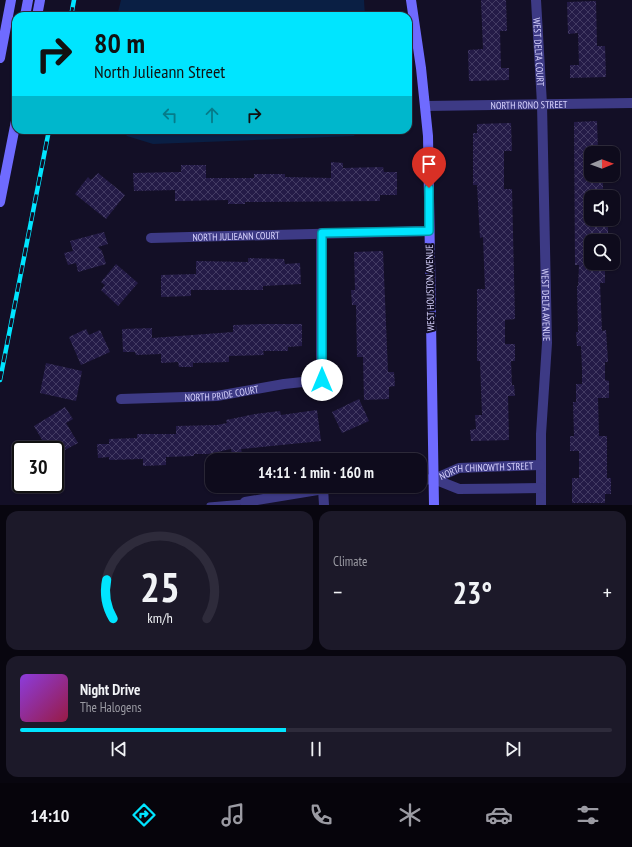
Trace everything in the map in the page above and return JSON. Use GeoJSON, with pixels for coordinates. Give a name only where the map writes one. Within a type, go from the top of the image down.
{"type":"FeatureCollection","features":[{"type":"Feature","properties":{"kind":"street"},"geometry":{"type":"LineString","coordinates":[[0,58],[11,0]]}},
{"type":"Feature","properties":{"kind":"street"},"geometry":{"type":"LineString","coordinates":[[26,12],[28,0]]}},
{"type":"Feature","properties":{"kind":"street"},"geometry":{"type":"LineString","coordinates":[[38,12],[40,0]]}},
{"type":"Feature","properties":{"kind":"street","name":"WEST HOUSTON AVENUE"},"geometry":{"type":"LineString","coordinates":[[411,0],[426,106],[429,152],[434,505]]}},
{"type":"Feature","properties":{"kind":"street","name":"WEST DELTA COURT"},"geometry":{"type":"LineString","coordinates":[[536,0],[542,104]]}},
{"type":"Feature","properties":{"kind":"street","name":"NORTH RONO STREET"},"geometry":{"type":"LineString","coordinates":[[426,106],[632,103]]}},
{"type":"Feature","properties":{"kind":"street","name":"WEST DELTA AVENUE"},"geometry":{"type":"LineString","coordinates":[[541,505],[540,465],[547,343],[542,104]]}},
{"type":"Feature","properties":{"kind":"street"},"geometry":{"type":"LineString","coordinates":[[0,202],[13,134]]}},
{"type":"Feature","properties":{"kind":"street","name":"NORTH JULIEANN COURT"},"geometry":{"type":"LineString","coordinates":[[151,238],[429,231]]}},
{"type":"Feature","properties":{"kind":"street","name":"NORTH PRIDE COURT"},"geometry":{"type":"LineString","coordinates":[[121,399],[217,396],[284,384],[322,380],[322,233]]}},
{"type":"Feature","properties":{"kind":"street","name":"NORTH CHINOWTH STREET"},"geometry":{"type":"LineString","coordinates":[[434,480],[459,468],[540,465]]}},
{"type":"Feature","properties":{"kind":"street","name":"NORTH CHINOWTH STREET"},"geometry":{"type":"LineString","coordinates":[[427,480],[434,480],[459,489],[541,488]]}},
{"type":"Feature","properties":{"kind":"street"},"geometry":{"type":"LineString","coordinates":[[246,502],[296,493]]}},
{"type":"Feature","properties":{"kind":"street"},"geometry":{"type":"LineString","coordinates":[[323,493],[324,505]]}},
{"type":"Feature","properties":{"kind":"lane"},"geometry":{"type":"LineString","coordinates":[[209,505],[246,502]]}},
{"type":"Feature","properties":{"kind":"water"},"geometry":{"type":"Polygon","coordinates":[[[121,0],[364,0],[365,12],[118,12],[121,0]]]}},
{"type":"Feature","properties":{"kind":"water"},"geometry":{"type":"Polygon","coordinates":[[[125,134],[355,134],[354,136],[153,144],[127,136],[125,134]]]}},
{"type":"Feature","properties":{"kind":"building"},"geometry":{"type":"Polygon","coordinates":[[[481,0],[506,0],[507,31],[500,31],[501,68],[509,68],[509,80],[469,81],[468,50],[483,49],[481,0]]]}},
{"type":"Feature","properties":{"kind":"building"},"geometry":{"type":"Polygon","coordinates":[[[596,1],[597,46],[605,46],[606,77],[570,78],[570,65],[579,65],[578,33],[568,34],[567,2],[596,1]]]}},
{"type":"Feature","properties":{"kind":"building"},"geometry":{"type":"Polygon","coordinates":[[[597,121],[598,146],[584,146],[584,182],[603,182],[603,190],[584,190],[584,226],[608,226],[608,234],[584,234],[584,270],[605,270],[605,283],[600,283],[602,331],[606,330],[608,362],[605,362],[605,380],[609,381],[609,398],[598,398],[599,436],[607,436],[607,478],[611,478],[611,494],[605,494],[605,503],[572,503],[572,478],[579,478],[579,451],[570,451],[570,436],[574,436],[573,402],[576,402],[576,384],[582,384],[581,346],[577,346],[576,332],[578,332],[577,286],[579,265],[575,265],[574,122],[597,121]]]}},
{"type":"Feature","properties":{"kind":"building"},"geometry":{"type":"Polygon","coordinates":[[[511,123],[512,151],[504,151],[504,189],[512,189],[515,319],[505,320],[505,344],[515,344],[515,361],[511,361],[512,385],[514,385],[515,396],[508,396],[509,440],[471,441],[470,430],[476,429],[475,415],[482,415],[480,361],[477,361],[477,289],[485,289],[483,237],[480,238],[477,185],[473,185],[473,133],[477,133],[477,124],[511,123]]]}},
{"type":"Feature","properties":{"kind":"building"},"geometry":{"type":"Polygon","coordinates":[[[331,162],[343,163],[343,168],[383,167],[384,172],[397,172],[397,195],[380,195],[380,201],[245,202],[245,204],[228,204],[228,200],[175,201],[175,190],[134,191],[133,173],[181,172],[181,165],[206,165],[206,178],[254,178],[254,174],[285,174],[285,177],[331,178],[331,162]]]}},
{"type":"Feature","properties":{"kind":"building"},"geometry":{"type":"Polygon","coordinates":[[[98,173],[125,195],[106,219],[75,194],[88,177],[91,180],[98,173]]]}},
{"type":"Feature","properties":{"kind":"building"},"geometry":{"type":"Polygon","coordinates":[[[104,232],[108,244],[98,247],[102,251],[106,264],[78,272],[76,263],[68,265],[64,253],[73,251],[70,241],[104,232]]]}},
{"type":"Feature","properties":{"kind":"building"},"geometry":{"type":"Polygon","coordinates":[[[383,251],[388,372],[394,372],[395,386],[389,387],[389,399],[364,400],[363,357],[357,357],[356,305],[352,305],[351,290],[355,290],[354,252],[383,251]]]}},
{"type":"Feature","properties":{"kind":"building"},"geometry":{"type":"Polygon","coordinates":[[[248,258],[284,259],[285,264],[300,263],[301,284],[263,286],[263,290],[191,290],[191,296],[161,297],[161,275],[196,274],[196,261],[248,262],[248,258]]]}},
{"type":"Feature","properties":{"kind":"building"},"geometry":{"type":"Polygon","coordinates":[[[116,264],[138,283],[118,306],[101,290],[105,285],[101,282],[116,264]]]}},
{"type":"Feature","properties":{"kind":"building"},"geometry":{"type":"Polygon","coordinates":[[[302,324],[302,346],[288,347],[288,351],[263,351],[264,355],[229,356],[229,362],[193,363],[193,367],[179,367],[178,362],[161,363],[161,354],[136,355],[135,352],[123,352],[122,329],[152,328],[152,338],[233,332],[233,325],[302,324]]]}},
{"type":"Feature","properties":{"kind":"building"},"geometry":{"type":"Polygon","coordinates":[[[86,329],[89,335],[100,330],[110,352],[81,365],[69,337],[86,329]]]}},
{"type":"Feature","properties":{"kind":"building"},"geometry":{"type":"Polygon","coordinates":[[[46,363],[82,371],[76,401],[40,393],[46,363]]]}},
{"type":"Feature","properties":{"kind":"building"},"geometry":{"type":"Polygon","coordinates":[[[359,399],[369,421],[342,433],[332,412],[359,399]]]}},
{"type":"Feature","properties":{"kind":"building"},"geometry":{"type":"Polygon","coordinates":[[[65,407],[73,419],[66,423],[78,443],[65,450],[64,441],[43,441],[34,426],[65,407]]]}},
{"type":"Feature","properties":{"kind":"building"},"geometry":{"type":"Polygon","coordinates":[[[317,410],[321,441],[241,449],[242,453],[232,453],[231,449],[213,453],[194,454],[194,456],[166,457],[166,465],[143,466],[143,459],[109,460],[109,457],[98,458],[97,444],[109,444],[109,439],[137,438],[137,434],[176,434],[176,426],[217,425],[227,423],[226,420],[255,414],[280,411],[281,415],[317,410]]]}},
{"type":"Feature","properties":{"kind":"railway"},"geometry":{"type":"LineString","coordinates":[[72,12],[74,0]]}},
{"type":"Feature","properties":{"kind":"railway"},"geometry":{"type":"LineString","coordinates":[[0,380],[48,134]]}},
{"type":"Feature","properties":{"kind":"route"},"geometry":{"type":"LineString","coordinates":[[322,380],[322,233],[429,231],[429,188]]}}]}
